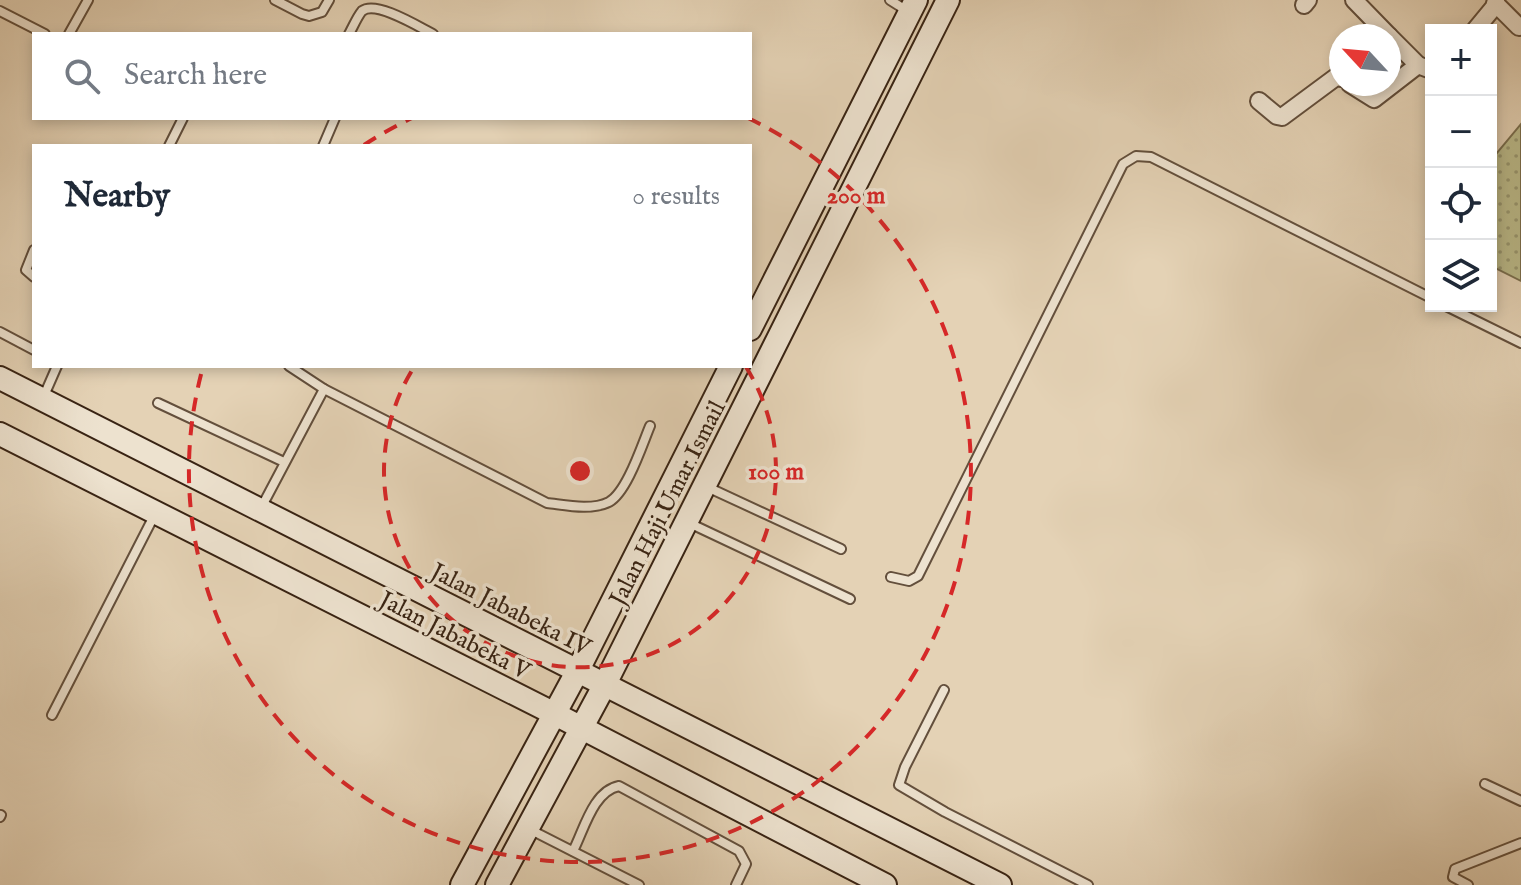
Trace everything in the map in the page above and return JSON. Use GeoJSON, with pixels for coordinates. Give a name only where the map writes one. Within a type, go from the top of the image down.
{"type":"FeatureCollection","features":[{"type":"Feature","properties":{"kind":"street","name":"Jalan Haji Umar Ismail"},"geometry":{"type":"LineString","coordinates":[[497,885],[604,686],[948,0]]}},
{"type":"Feature","properties":{"kind":"street"},"geometry":{"type":"LineString","coordinates":[[1354,0],[1377,24]]}},
{"type":"Feature","properties":{"kind":"street"},"geometry":{"type":"LineString","coordinates":[[1480,24],[1496,2],[1519,27]]}},
{"type":"Feature","properties":{"kind":"street"},"geometry":{"type":"LineString","coordinates":[[752,325],[913,6]]}},
{"type":"Feature","properties":{"kind":"street"},"geometry":{"type":"LineString","coordinates":[[1401,47],[1424,68],[1401,82]]}},
{"type":"Feature","properties":{"kind":"street"},"geometry":{"type":"LineString","coordinates":[[1259,101],[1282,117],[1329,82]]}},
{"type":"Feature","properties":{"kind":"street","name":"Jalan Haji Umar Ismail"},"geometry":{"type":"LineString","coordinates":[[462,885],[577,672],[730,368]]}},
{"type":"Feature","properties":{"kind":"street","name":"Jalan Jababeka IV"},"geometry":{"type":"LineString","coordinates":[[0,378],[1000,885]]}},
{"type":"Feature","properties":{"kind":"street","name":"Jalan Jababeka V"},"geometry":{"type":"LineString","coordinates":[[0,434],[553,713],[885,885]]}},
{"type":"Feature","properties":{"kind":"lane"},"geometry":{"type":"LineString","coordinates":[[70,32],[88,0]]}},
{"type":"Feature","properties":{"kind":"lane"},"geometry":{"type":"LineString","coordinates":[[275,0],[309,16],[322,12],[329,0]]}},
{"type":"Feature","properties":{"kind":"lane"},"geometry":{"type":"LineString","coordinates":[[890,0],[913,6]]}},
{"type":"Feature","properties":{"kind":"lane"},"geometry":{"type":"LineString","coordinates":[[350,32],[361,12],[371,7],[384,9],[429,32]]}},
{"type":"Feature","properties":{"kind":"lane"},"geometry":{"type":"LineString","coordinates":[[0,11],[41,32]]}},
{"type":"Feature","properties":{"kind":"lane"},"geometry":{"type":"LineString","coordinates":[[170,144],[182,120]]}},
{"type":"Feature","properties":{"kind":"lane"},"geometry":{"type":"LineString","coordinates":[[324,144],[334,120]]}},
{"type":"Feature","properties":{"kind":"lane"},"geometry":{"type":"LineString","coordinates":[[891,577],[909,581],[918,576],[1123,164],[1136,156],[1151,157],[1425,295]]}},
{"type":"Feature","properties":{"kind":"lane"},"geometry":{"type":"LineString","coordinates":[[32,255],[26,270],[32,275]]}},
{"type":"Feature","properties":{"kind":"lane"},"geometry":{"type":"LineString","coordinates":[[1458,312],[1521,343]]}},
{"type":"Feature","properties":{"kind":"lane"},"geometry":{"type":"LineString","coordinates":[[0,332],[32,349]]}},
{"type":"Feature","properties":{"kind":"lane"},"geometry":{"type":"LineString","coordinates":[[42,400],[56,368]]}},
{"type":"Feature","properties":{"kind":"lane"},"geometry":{"type":"LineString","coordinates":[[292,368],[324,389],[547,503],[579,507],[609,502],[624,485],[650,426]]}},
{"type":"Feature","properties":{"kind":"lane"},"geometry":{"type":"LineString","coordinates":[[260,510],[324,389]]}},
{"type":"Feature","properties":{"kind":"lane"},"geometry":{"type":"LineString","coordinates":[[158,403],[284,462]]}},
{"type":"Feature","properties":{"kind":"lane"},"geometry":{"type":"LineString","coordinates":[[705,485],[841,549]]}},
{"type":"Feature","properties":{"kind":"lane"},"geometry":{"type":"LineString","coordinates":[[52,715],[156,513]]}},
{"type":"Feature","properties":{"kind":"lane"},"geometry":{"type":"LineString","coordinates":[[686,522],[850,599]]}},
{"type":"Feature","properties":{"kind":"lane"},"geometry":{"type":"LineString","coordinates":[[944,690],[899,785],[1088,885]]}},
{"type":"Feature","properties":{"kind":"lane"},"geometry":{"type":"LineString","coordinates":[[1485,784],[1521,801]]}},
{"type":"Feature","properties":{"kind":"lane"},"geometry":{"type":"LineString","coordinates":[[573,851],[599,797],[608,788],[619,786],[739,851],[746,864],[736,885]]}},
{"type":"Feature","properties":{"kind":"lane"},"geometry":{"type":"LineString","coordinates":[[527,828],[639,885]]}},
{"type":"Feature","properties":{"kind":"lane"},"geometry":{"type":"LineString","coordinates":[[1468,885],[1453,877],[1455,869],[1521,843]]}},
{"type":"Feature","properties":{"kind":"green space"},"geometry":{"type":"Polygon","coordinates":[[[1521,124],[1521,281],[1497,269],[1497,153],[1521,124]]]}}]}
